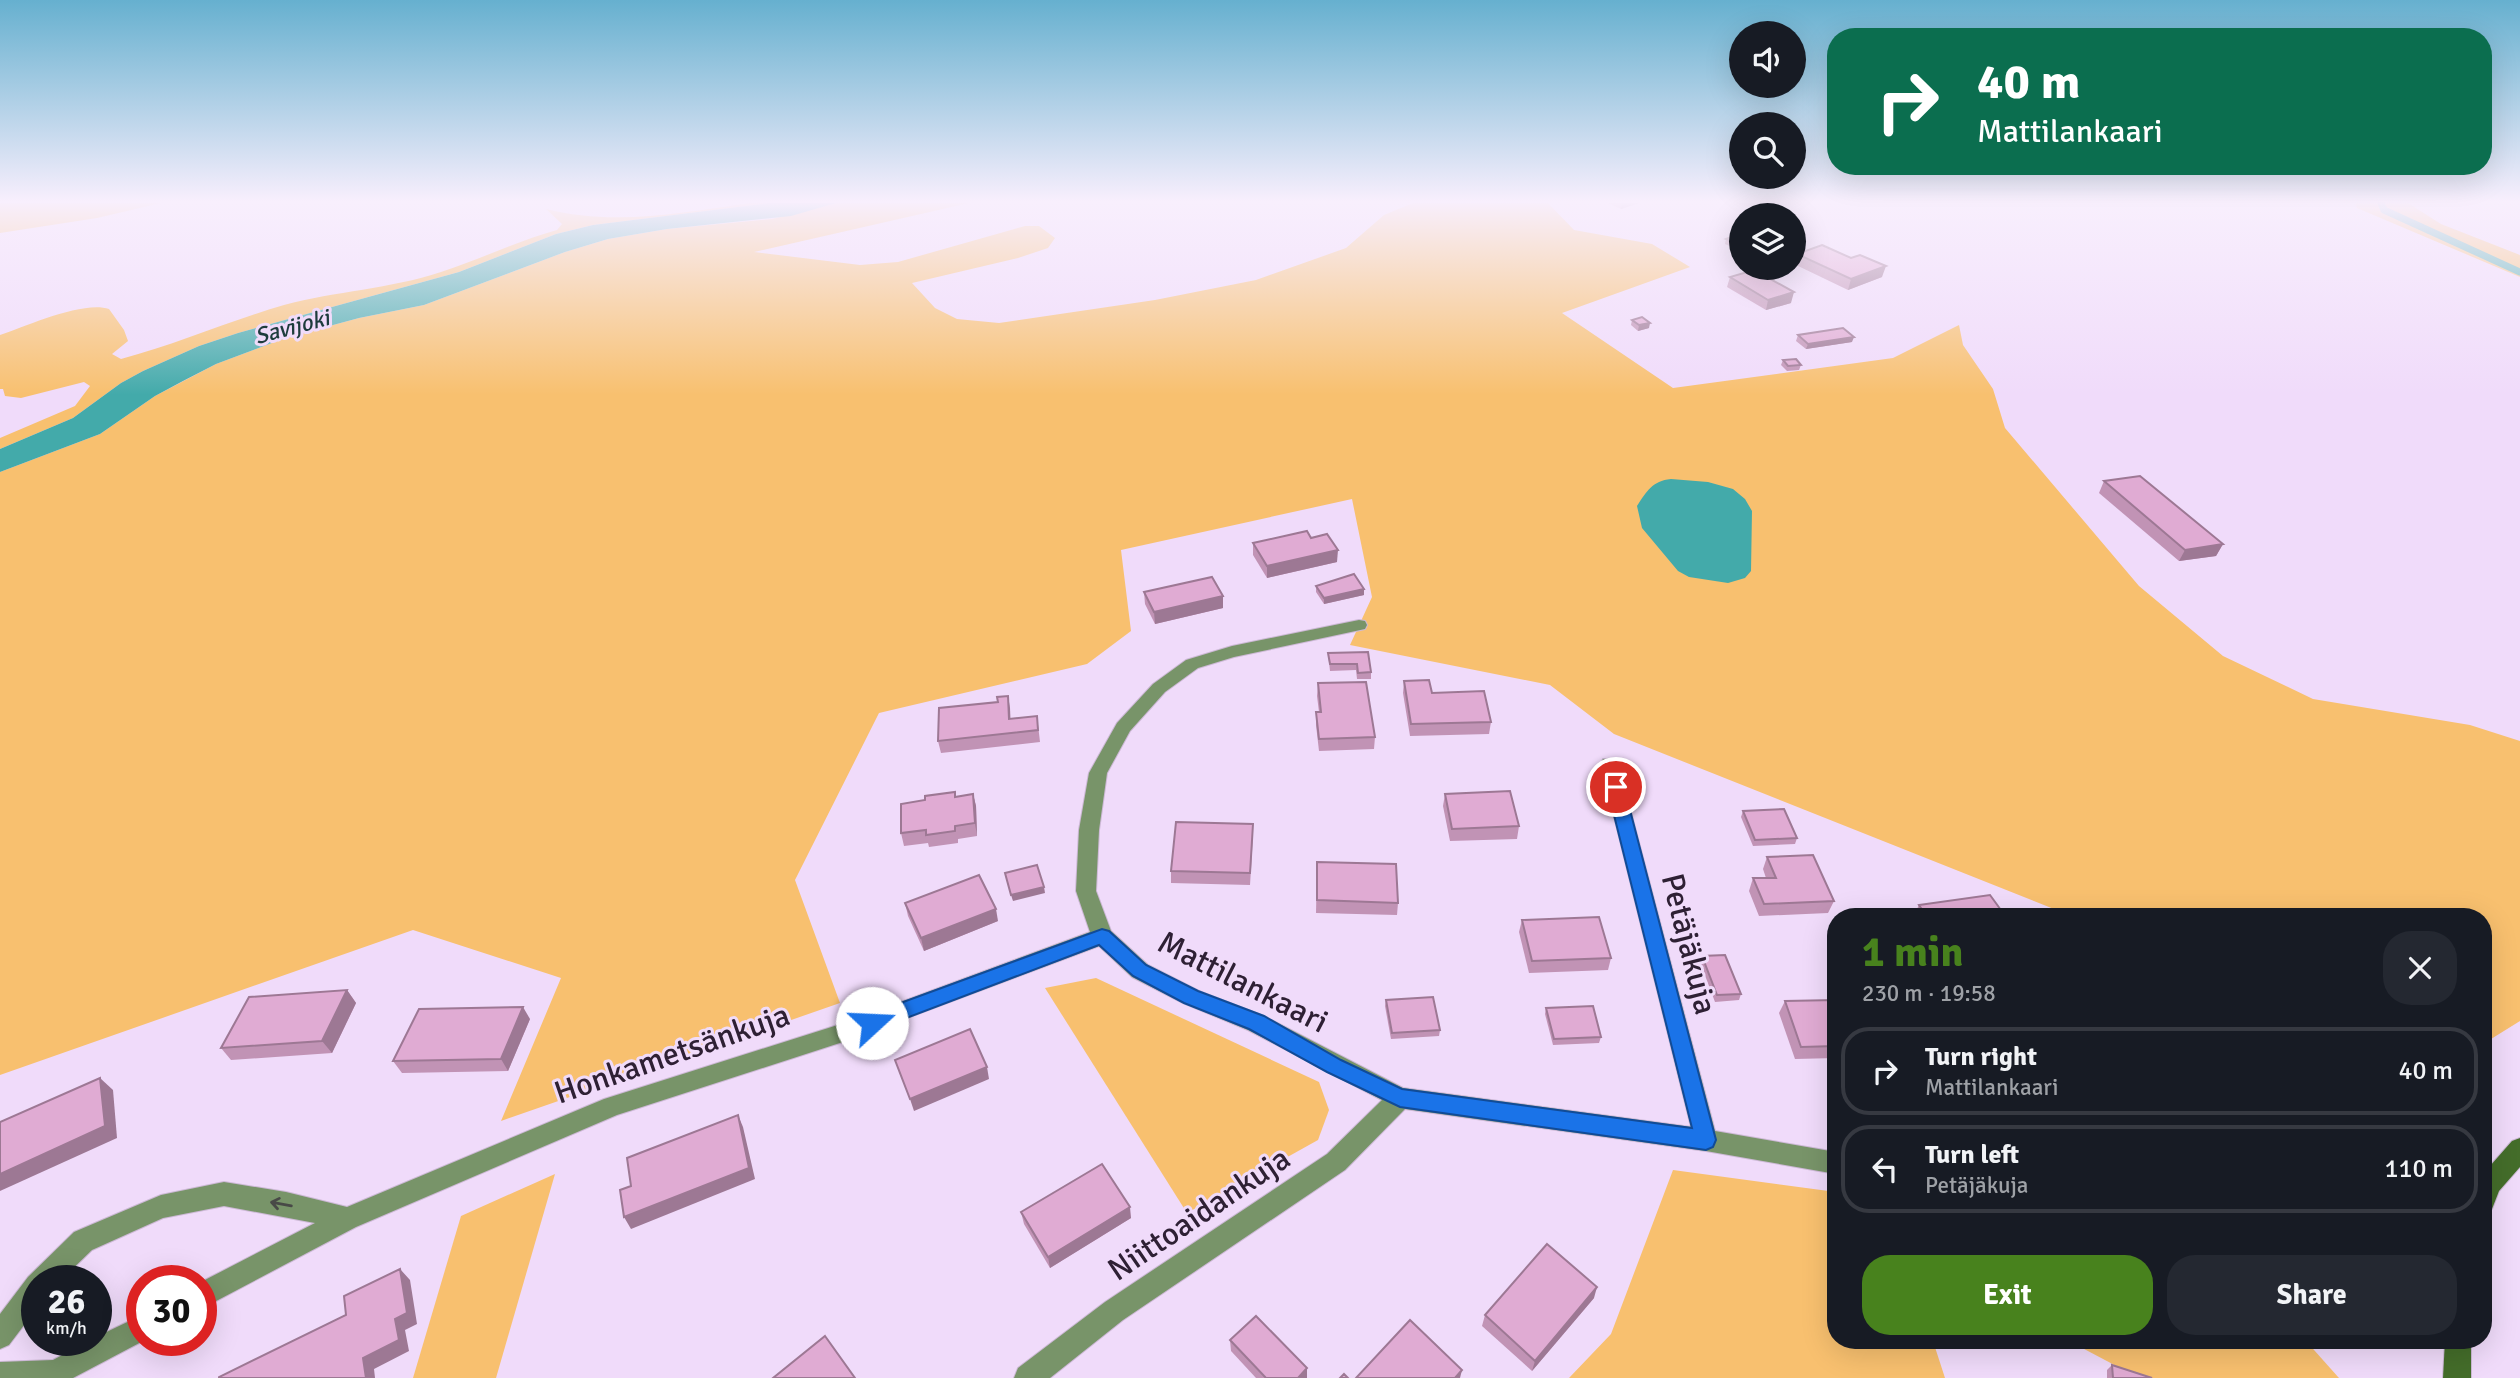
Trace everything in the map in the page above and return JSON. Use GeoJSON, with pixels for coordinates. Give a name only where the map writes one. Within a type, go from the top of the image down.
{"type":"FeatureCollection","features":[{"type":"Feature","properties":{"kind":"street","name":"Mattilankaari"},"geometry":{"type":"LineString","coordinates":[[1359,625],[1232,652],[1192,664],[1159,688],[1124,727],[1098,773],[1089,830],[1086,891],[1102,936],[1140,971],[1191,997],[1256,1023],[1334,1066],[1400,1098],[1706,1140],[1827,1161]]}},
{"type":"Feature","properties":{"kind":"street","name":"Petäjäkuja"},"geometry":{"type":"LineString","coordinates":[[1609,764],[1706,1140]]}},
{"type":"Feature","properties":{"kind":"street","name":"Honkametsänkuja"},"geometry":{"type":"LineString","coordinates":[[217,1288],[347,1219],[612,1105],[846,1032],[1102,936]]}},
{"type":"Feature","properties":{"kind":"street","name":"Niittoaidankuja"},"geometry":{"type":"LineString","coordinates":[[1028,1378],[1114,1311],[1336,1162],[1400,1098]]}},
{"type":"Feature","properties":{"kind":"street"},"geometry":{"type":"LineString","coordinates":[[2492,1182],[2520,1149]]}},
{"type":"Feature","properties":{"kind":"street"},"geometry":{"type":"LineString","coordinates":[[58,1265],[83,1241],[160,1206],[224,1194],[286,1204],[347,1219]]}},
{"type":"Feature","properties":{"kind":"street"},"geometry":{"type":"LineString","coordinates":[[0,1336],[21,1308]]}},
{"type":"Feature","properties":{"kind":"street"},"geometry":{"type":"LineString","coordinates":[[0,1376],[55,1374],[126,1336]]}},
{"type":"Feature","properties":{"kind":"street"},"geometry":{"type":"LineString","coordinates":[[2457,1378],[2458,1349]]}},
{"type":"Feature","properties":{"kind":"shaded area"},"geometry":{"type":"Polygon","coordinates":[[[455,267],[471,267],[199,346],[121,383],[73,418],[0,449],[0,438],[75,406],[90,386],[84,382],[21,398],[5,396],[3,389],[0,389],[0,335],[70,311],[98,307],[109,309],[124,330],[128,341],[112,354],[121,359],[284,305],[422,278],[455,267]]]}},
{"type":"Feature","properties":{"kind":"shaded area"},"geometry":{"type":"Polygon","coordinates":[[[524,267],[979,267],[912,283],[935,308],[957,319],[999,323],[1155,300],[1256,280],[1292,267],[1689,267],[1562,313],[1673,388],[1893,358],[1959,325],[1963,345],[1993,389],[2005,428],[2139,586],[2223,656],[2313,699],[2470,725],[2520,741],[2520,1021],[2492,1038],[2492,908],[2051,908],[1614,734],[1550,685],[1350,645],[1372,597],[1352,499],[1121,550],[1131,631],[1087,664],[879,713],[795,880],[840,1003],[501,1121],[561,978],[413,930],[0,1075],[0,472],[100,434],[155,396],[216,364],[285,338],[359,318],[424,305],[524,267]]]}},
{"type":"Feature","properties":{"kind":"shaded area"},"geometry":{"type":"Polygon","coordinates":[[[2497,267],[2520,267],[2520,277],[2497,267]]]}},
{"type":"Feature","properties":{"kind":"shaded area"},"geometry":{"type":"Polygon","coordinates":[[[1096,978],[1319,1082],[1329,1110],[1318,1140],[1187,1213],[1045,988],[1096,978]]]}},
{"type":"Feature","properties":{"kind":"shaded area"},"geometry":{"type":"Polygon","coordinates":[[[1673,1170],[1827,1191],[1827,1349],[1936,1349],[1945,1378],[1569,1378],[1611,1334],[1673,1170]]]}},
{"type":"Feature","properties":{"kind":"shaded area"},"geometry":{"type":"Polygon","coordinates":[[[555,1174],[496,1378],[413,1378],[461,1216],[555,1174]]]}},
{"type":"Feature","properties":{"kind":"shaded area"},"geometry":{"type":"Polygon","coordinates":[[[2084,1349],[2313,1349],[2339,1378],[2139,1378],[2084,1349]]]}},
{"type":"Feature","properties":{"kind":"water","name":"Savijoki"},"geometry":{"type":"Polygon","coordinates":[[[471,267],[524,267],[424,305],[359,318],[285,338],[216,364],[155,396],[100,434],[0,472],[0,449],[73,418],[121,383],[199,346],[471,267]]]}},
{"type":"Feature","properties":{"kind":"water"},"geometry":{"type":"Polygon","coordinates":[[[1671,479],[1708,482],[1733,489],[1745,499],[1752,511],[1751,571],[1745,578],[1728,583],[1689,577],[1678,571],[1642,528],[1637,506],[1655,484],[1671,479]]]}},
{"type":"Feature","properties":{"kind":"building"},"geometry":{"type":"Polygon","coordinates":[[[1826,267],[1882,267],[1851,279],[1826,267]]]}},
{"type":"Feature","properties":{"kind":"building"},"geometry":{"type":"Polygon","coordinates":[[[1735,280],[1772,280],[1794,292],[1768,300],[1735,280]]]}},
{"type":"Feature","properties":{"kind":"building"},"geometry":{"type":"Polygon","coordinates":[[[1642,317],[1650,323],[1639,325],[1632,320],[1642,317]]]}},
{"type":"Feature","properties":{"kind":"building"},"geometry":{"type":"Polygon","coordinates":[[[1843,328],[1854,337],[1808,344],[1798,335],[1843,328]]]}},
{"type":"Feature","properties":{"kind":"building"},"geometry":{"type":"Polygon","coordinates":[[[1796,359],[1801,365],[1788,366],[1783,360],[1796,359]]]}},
{"type":"Feature","properties":{"kind":"building"},"geometry":{"type":"Polygon","coordinates":[[[2140,476],[2223,544],[2185,550],[2104,481],[2140,476]]]}},
{"type":"Feature","properties":{"kind":"building"},"geometry":{"type":"Polygon","coordinates":[[[1307,531],[1311,538],[1327,534],[1338,550],[1267,566],[1253,543],[1307,531]]]}},
{"type":"Feature","properties":{"kind":"building"},"geometry":{"type":"Polygon","coordinates":[[[1354,574],[1364,589],[1324,598],[1316,586],[1354,574]]]}},
{"type":"Feature","properties":{"kind":"building"},"geometry":{"type":"Polygon","coordinates":[[[1212,577],[1223,596],[1154,612],[1144,592],[1212,577]]]}},
{"type":"Feature","properties":{"kind":"building"},"geometry":{"type":"Polygon","coordinates":[[[1368,652],[1371,672],[1358,673],[1357,664],[1330,664],[1328,653],[1368,652]]]}},
{"type":"Feature","properties":{"kind":"building"},"geometry":{"type":"Polygon","coordinates":[[[1429,680],[1432,693],[1484,691],[1491,722],[1411,724],[1404,681],[1429,680]]]}},
{"type":"Feature","properties":{"kind":"building"},"geometry":{"type":"Polygon","coordinates":[[[1366,682],[1375,737],[1319,739],[1316,712],[1321,712],[1318,683],[1366,682]]]}},
{"type":"Feature","properties":{"kind":"building"},"geometry":{"type":"Polygon","coordinates":[[[1008,696],[1009,719],[1037,716],[1038,730],[938,741],[939,708],[998,702],[997,697],[1008,696]]]}},
{"type":"Feature","properties":{"kind":"building"},"geometry":{"type":"Polygon","coordinates":[[[1510,791],[1519,826],[1452,829],[1445,794],[1510,791]]]}},
{"type":"Feature","properties":{"kind":"building"},"geometry":{"type":"Polygon","coordinates":[[[955,792],[955,797],[973,794],[975,823],[955,826],[955,831],[926,835],[926,830],[901,833],[901,804],[925,800],[925,796],[955,792]]]}},
{"type":"Feature","properties":{"kind":"building"},"geometry":{"type":"Polygon","coordinates":[[[1784,809],[1797,838],[1755,840],[1743,811],[1784,809]]]}},
{"type":"Feature","properties":{"kind":"building"},"geometry":{"type":"Polygon","coordinates":[[[1176,822],[1253,824],[1250,873],[1171,871],[1176,822]]]}},
{"type":"Feature","properties":{"kind":"building"},"geometry":{"type":"Polygon","coordinates":[[[1813,855],[1834,901],[1764,904],[1753,878],[1776,878],[1767,857],[1813,855]]]}},
{"type":"Feature","properties":{"kind":"building"},"geometry":{"type":"Polygon","coordinates":[[[1317,862],[1396,864],[1398,903],[1317,900],[1317,862]]]}},
{"type":"Feature","properties":{"kind":"building"},"geometry":{"type":"Polygon","coordinates":[[[1037,865],[1044,887],[1011,895],[1005,873],[1037,865]]]}},
{"type":"Feature","properties":{"kind":"building"},"geometry":{"type":"Polygon","coordinates":[[[979,875],[996,909],[921,938],[905,903],[979,875]]]}},
{"type":"Feature","properties":{"kind":"building"},"geometry":{"type":"Polygon","coordinates":[[[1990,895],[1999,908],[1921,908],[1919,905],[1990,895]]]}},
{"type":"Feature","properties":{"kind":"building"},"geometry":{"type":"Polygon","coordinates":[[[1599,917],[1611,958],[1532,961],[1522,920],[1599,917]]]}},
{"type":"Feature","properties":{"kind":"building"},"geometry":{"type":"Polygon","coordinates":[[[1725,955],[1741,994],[1717,995],[1702,956],[1725,955]]]}},
{"type":"Feature","properties":{"kind":"building"},"geometry":{"type":"Polygon","coordinates":[[[347,990],[322,1041],[221,1048],[249,997],[347,990]]]}},
{"type":"Feature","properties":{"kind":"building"},"geometry":{"type":"Polygon","coordinates":[[[1433,997],[1440,1030],[1392,1033],[1386,1000],[1433,997]]]}},
{"type":"Feature","properties":{"kind":"building"},"geometry":{"type":"Polygon","coordinates":[[[1827,1000],[1827,1046],[1801,1047],[1785,1001],[1827,1000]]]}},
{"type":"Feature","properties":{"kind":"building"},"geometry":{"type":"Polygon","coordinates":[[[1593,1006],[1601,1037],[1554,1039],[1546,1008],[1593,1006]]]}},
{"type":"Feature","properties":{"kind":"building"},"geometry":{"type":"Polygon","coordinates":[[[523,1007],[501,1059],[393,1061],[419,1009],[523,1007]]]}},
{"type":"Feature","properties":{"kind":"building"},"geometry":{"type":"Polygon","coordinates":[[[970,1029],[987,1067],[910,1099],[895,1060],[970,1029]]]}},
{"type":"Feature","properties":{"kind":"building"},"geometry":{"type":"Polygon","coordinates":[[[100,1078],[105,1126],[0,1174],[0,1122],[100,1078]]]}},
{"type":"Feature","properties":{"kind":"building"},"geometry":{"type":"Polygon","coordinates":[[[738,1115],[749,1168],[624,1217],[620,1190],[631,1186],[627,1158],[738,1115]]]}},
{"type":"Feature","properties":{"kind":"building"},"geometry":{"type":"Polygon","coordinates":[[[1102,1164],[1130,1207],[1048,1257],[1021,1212],[1102,1164]]]}},
{"type":"Feature","properties":{"kind":"building"},"geometry":{"type":"Polygon","coordinates":[[[1547,1244],[1597,1287],[1535,1361],[1485,1315],[1547,1244]]]}},
{"type":"Feature","properties":{"kind":"building"},"geometry":{"type":"Polygon","coordinates":[[[400,1269],[407,1313],[395,1319],[399,1340],[363,1358],[366,1378],[219,1378],[346,1315],[344,1296],[400,1269]]]}},
{"type":"Feature","properties":{"kind":"building"},"geometry":{"type":"Polygon","coordinates":[[[1256,1316],[1307,1368],[1298,1378],[1266,1378],[1230,1340],[1256,1316]]]}},
{"type":"Feature","properties":{"kind":"building"},"geometry":{"type":"Polygon","coordinates":[[[1410,1320],[1462,1370],[1455,1378],[1356,1378],[1410,1320]]]}},
{"type":"Feature","properties":{"kind":"building"},"geometry":{"type":"Polygon","coordinates":[[[825,1336],[855,1378],[773,1378],[825,1336]]]}},
{"type":"Feature","properties":{"kind":"building"},"geometry":{"type":"Polygon","coordinates":[[[2112,1365],[2152,1378],[2113,1378],[2112,1365]]]}},
{"type":"Feature","properties":{"kind":"waterway"},"geometry":{"type":"LineString","coordinates":[[2510,267],[2520,272]]}},
{"type":"Feature","properties":{"kind":"route"},"geometry":{"type":"LineString","coordinates":[[872,1023],[1102,936],[1140,971],[1191,997],[1256,1023],[1334,1066],[1400,1098],[1706,1140],[1616,787]]}}]}
